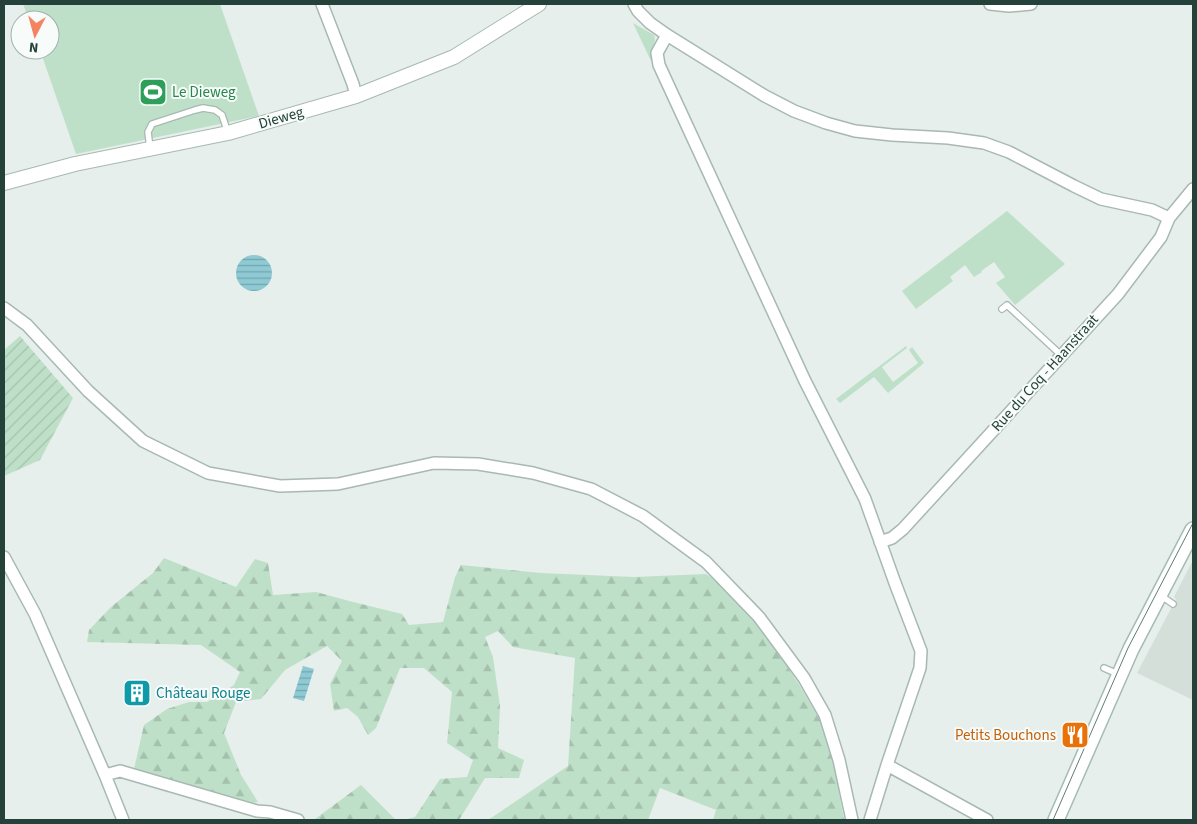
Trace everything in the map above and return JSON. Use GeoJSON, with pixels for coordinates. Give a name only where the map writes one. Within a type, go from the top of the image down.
{"type":"FeatureCollection","features":[{"type":"Feature","properties":{"kind":"main road"},"geometry":{"type":"LineString","coordinates":[[1056,820],[1131,649],[1160,595],[1190,546],[1193,530]]}},
{"type":"Feature","properties":{"kind":"street"},"geometry":{"type":"LineString","coordinates":[[322,4],[356,96]]}},
{"type":"Feature","properties":{"kind":"street","name":"Dieweg"},"geometry":{"type":"LineString","coordinates":[[4,183],[75,164],[228,133],[356,96],[454,57],[540,4]]}},
{"type":"Feature","properties":{"kind":"street"},"geometry":{"type":"LineString","coordinates":[[634,4],[650,23],[667,35],[765,96],[794,111],[855,131],[948,138],[984,143],[1009,152],[1101,199],[1152,210],[1169,218]]}},
{"type":"Feature","properties":{"kind":"street"},"geometry":{"type":"LineString","coordinates":[[990,4],[1009,6],[1031,4]]}},
{"type":"Feature","properties":{"kind":"street"},"geometry":{"type":"LineString","coordinates":[[667,35],[657,53],[659,66],[805,381],[865,499],[921,650],[920,668],[870,820]]}},
{"type":"Feature","properties":{"kind":"street","name":"Rue du Coq - Haanstraat"},"geometry":{"type":"LineString","coordinates":[[880,542],[892,538],[903,529],[1118,294],[1161,237],[1169,218],[1193,188]]}},
{"type":"Feature","properties":{"kind":"street"},"geometry":{"type":"LineString","coordinates":[[4,308],[26,325],[88,391],[143,441],[208,473],[280,486],[338,484],[434,463],[478,464],[533,473],[591,489],[643,516],[706,562],[758,617],[804,678],[825,715],[839,760],[852,820]]}},
{"type":"Feature","properties":{"kind":"street"},"geometry":{"type":"LineString","coordinates":[[4,557],[35,614],[123,820]]}},
{"type":"Feature","properties":{"kind":"street"},"geometry":{"type":"LineString","coordinates":[[887,765],[987,820]]}},
{"type":"Feature","properties":{"kind":"street"},"geometry":{"type":"LineString","coordinates":[[105,775],[120,771],[257,811],[270,812],[298,820]]}},
{"type":"Feature","properties":{"kind":"lane"},"geometry":{"type":"LineString","coordinates":[[150,149],[148,132],[152,124],[203,108],[216,110],[222,115],[228,133]]}},
{"type":"Feature","properties":{"kind":"lane"},"geometry":{"type":"LineString","coordinates":[[1002,309],[1007,305],[1061,355]]}},
{"type":"Feature","properties":{"kind":"lane"},"geometry":{"type":"LineString","coordinates":[[1160,595],[1173,604]]}},
{"type":"Feature","properties":{"kind":"lane"},"geometry":{"type":"LineString","coordinates":[[1104,668],[1119,675]]}},
{"type":"Feature","properties":{"kind":"shaded area"},"geometry":{"type":"Polygon","coordinates":[[[1193,560],[1193,700],[1137,673],[1176,599],[1174,597],[1193,560]]]}},
{"type":"Feature","properties":{"kind":"green space","name":"Le Dieweg"},"geometry":{"type":"Polygon","coordinates":[[[23,4],[220,4],[259,116],[76,154],[43,60],[60,60],[60,10],[25,10],[23,4]]]}},
{"type":"Feature","properties":{"kind":"green space"},"geometry":{"type":"Polygon","coordinates":[[[633,23],[654,35],[655,40],[651,61],[633,23]]]}},
{"type":"Feature","properties":{"kind":"green space"},"geometry":{"type":"Polygon","coordinates":[[[1007,211],[1065,264],[1015,305],[996,283],[1005,277],[994,262],[974,277],[965,265],[950,277],[953,281],[916,309],[902,291],[1007,211]]]}},
{"type":"Feature","properties":{"kind":"green space"},"geometry":{"type":"Polygon","coordinates":[[[20,336],[73,398],[40,460],[4,476],[4,350],[20,336]]]}},
{"type":"Feature","properties":{"kind":"green space"},"geometry":{"type":"Polygon","coordinates":[[[906,346],[907,348],[882,367],[893,382],[918,363],[909,350],[912,347],[924,363],[888,393],[874,377],[840,403],[836,399],[906,346]]]}},
{"type":"Feature","properties":{"kind":"green space"},"geometry":{"type":"Polygon","coordinates":[[[164,558],[236,587],[255,559],[268,563],[273,595],[316,592],[402,614],[409,625],[443,622],[455,577],[461,565],[541,573],[634,577],[706,574],[724,586],[769,639],[821,722],[834,766],[844,820],[713,820],[716,810],[660,788],[648,820],[488,820],[568,766],[575,658],[513,647],[498,631],[485,637],[493,657],[500,706],[498,748],[524,760],[519,778],[485,778],[459,820],[403,820],[415,817],[440,779],[467,777],[473,760],[447,743],[452,692],[424,668],[400,668],[376,728],[368,735],[358,717],[347,708],[334,711],[330,684],[342,661],[327,646],[285,670],[261,699],[236,702],[224,733],[241,775],[258,802],[248,803],[134,769],[144,725],[167,709],[189,702],[207,702],[234,685],[240,672],[201,645],[87,642],[89,630],[111,607],[153,573],[164,558]]]}},
{"type":"Feature","properties":{"kind":"green space"},"geometry":{"type":"Polygon","coordinates":[[[361,785],[396,820],[315,819],[361,785]]]}},
{"type":"Feature","properties":{"kind":"water"},"geometry":{"type":"Polygon","coordinates":[[[254,255],[261,256],[267,260],[271,266],[271,280],[267,286],[261,290],[254,291],[247,290],[241,286],[237,280],[236,273],[237,266],[241,260],[247,256],[254,255]]]}},
{"type":"Feature","properties":{"kind":"water"},"geometry":{"type":"Polygon","coordinates":[[[303,666],[314,669],[304,701],[293,698],[303,666]]]}},
{"type":"Feature","properties":{"kind":"tram line"},"geometry":{"type":"LineString","coordinates":[[1053,820],[1128,648],[1193,523]]}},
{"type":"Feature","properties":{"kind":"place","name":"Le Dieweg"},"geometry":{"type":"Point","coordinates":[153,92]}},
{"type":"Feature","properties":{"kind":"place","name":"Château Rouge"},"geometry":{"type":"Point","coordinates":[137,693]}},
{"type":"Feature","properties":{"kind":"place","name":"Petits Bouchons"},"geometry":{"type":"Point","coordinates":[1075,735]}}]}
